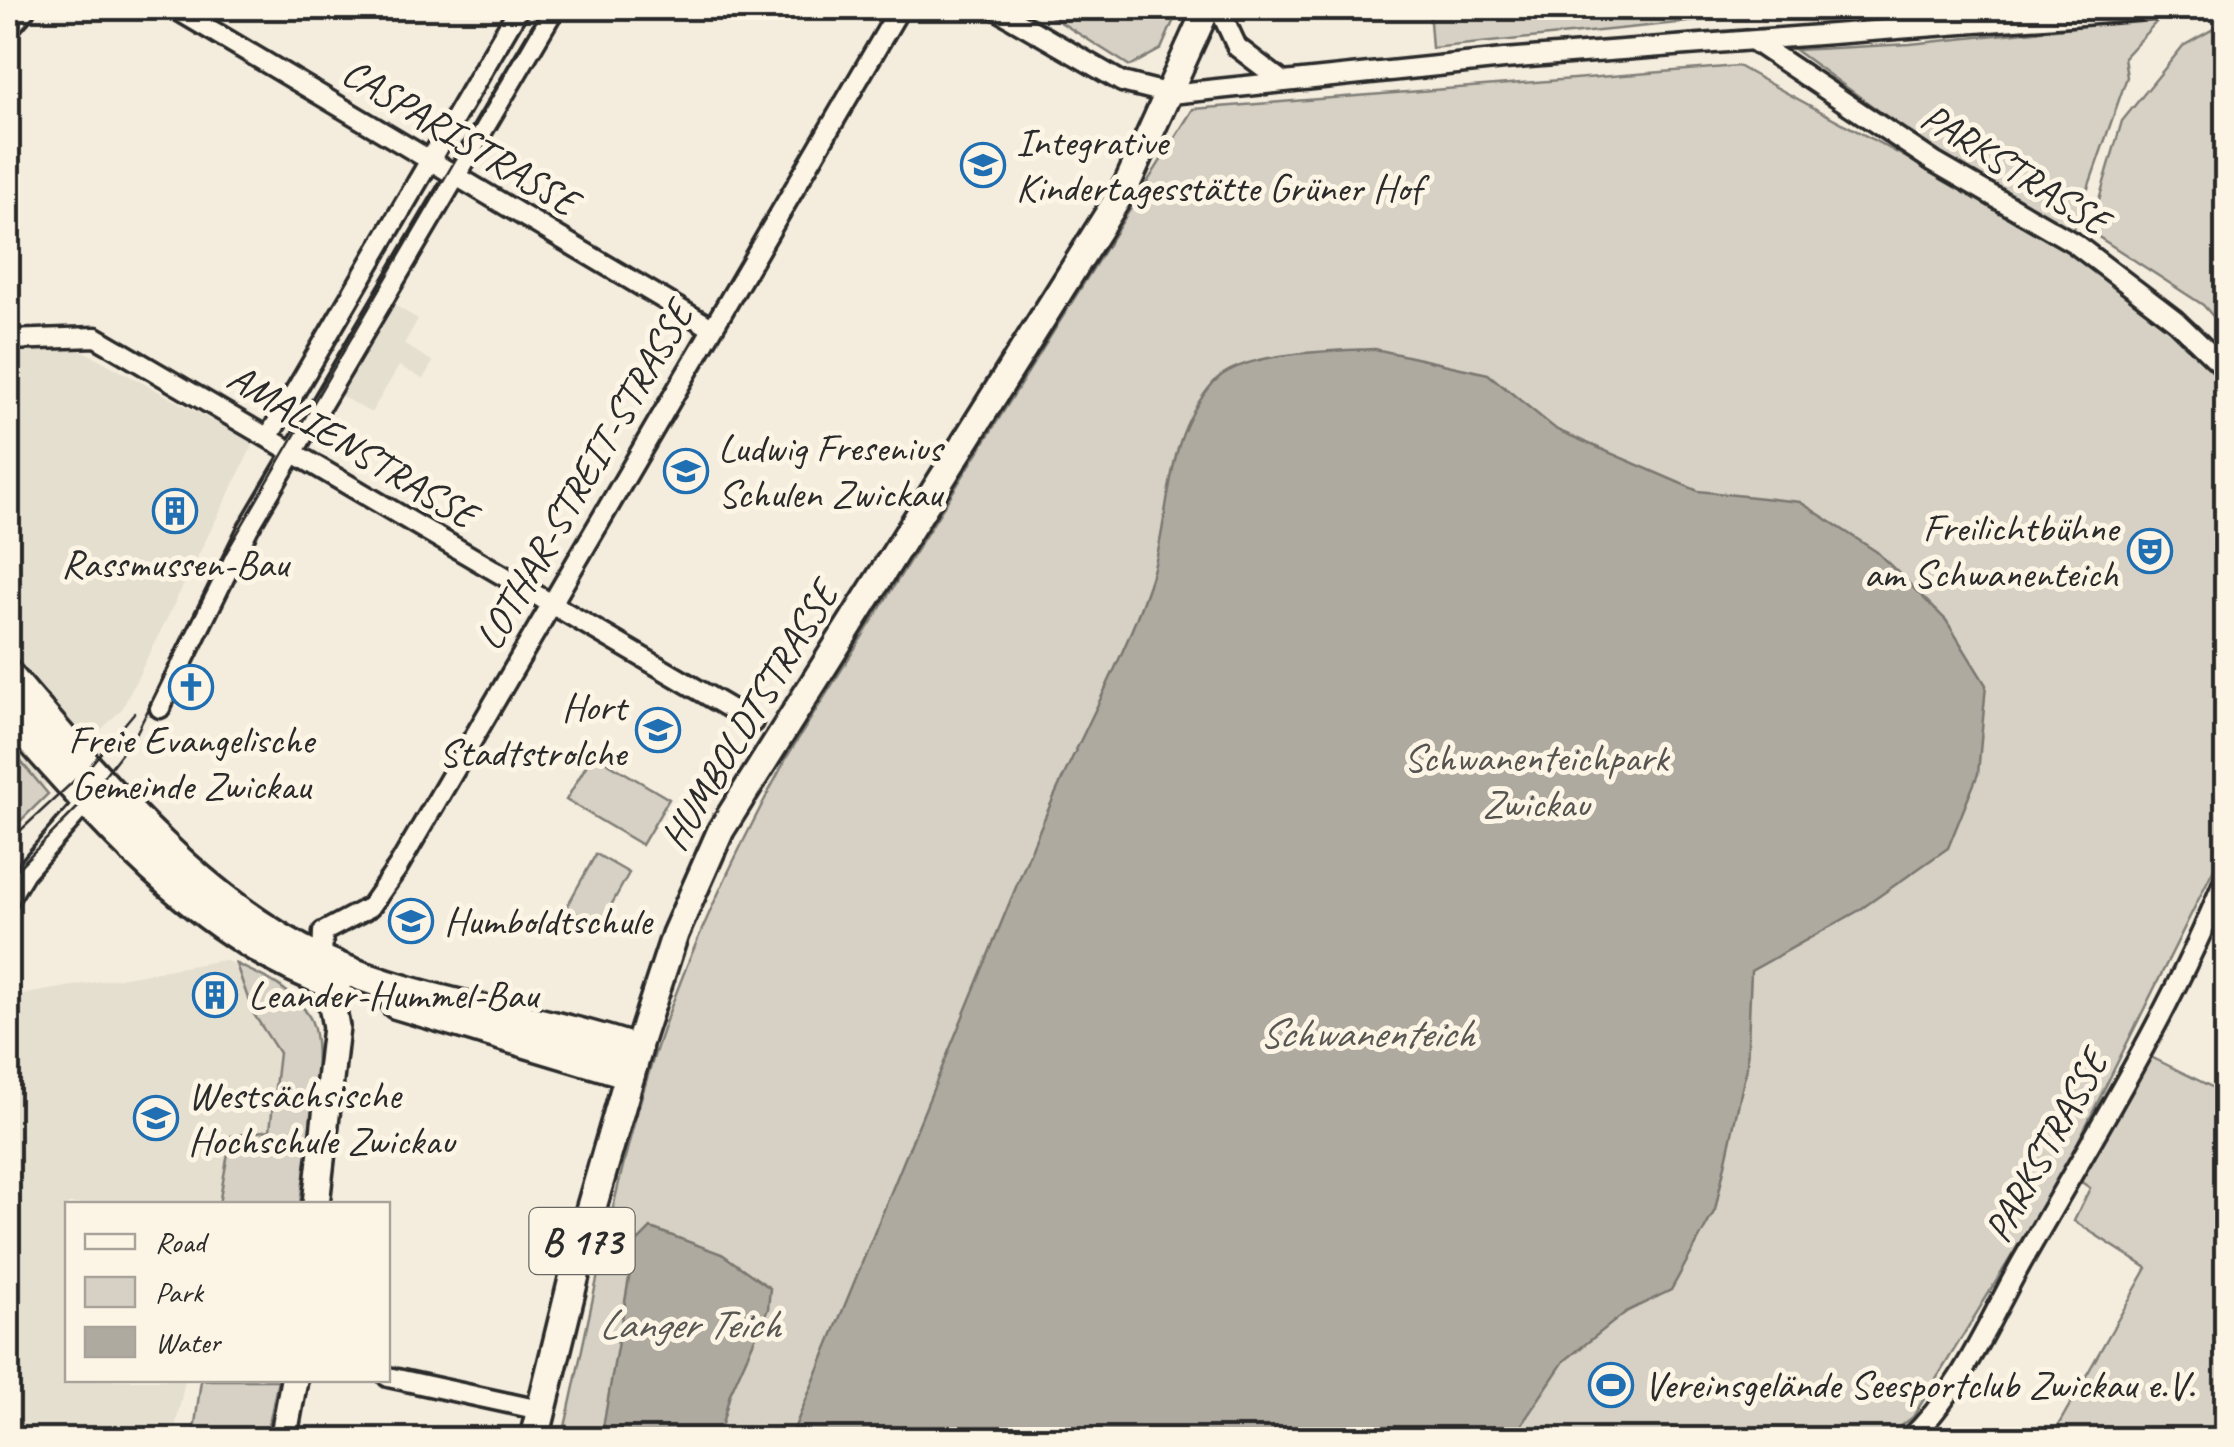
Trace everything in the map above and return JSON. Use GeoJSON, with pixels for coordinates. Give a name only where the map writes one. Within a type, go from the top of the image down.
{"type":"FeatureCollection","features":[{"type":"Feature","properties":{"kind":"main road"},"geometry":{"type":"LineString","coordinates":[[8,22],[20,8]]}},
{"type":"Feature","properties":{"kind":"main road","name":"HUMBOLDTSTRASSE"},"geometry":{"type":"LineString","coordinates":[[534,1440],[633,1062],[689,897],[722,830],[1127,184],[1207,8]]}},
{"type":"Feature","properties":{"kind":"main road"},"geometry":{"type":"LineString","coordinates":[[8,675],[92,771],[190,868],[326,972],[335,1044],[316,1202]]}},
{"type":"Feature","properties":{"kind":"main road"},"geometry":{"type":"LineString","coordinates":[[8,714],[87,802],[204,914],[269,956],[633,1062]]}},
{"type":"Feature","properties":{"kind":"main road"},"geometry":{"type":"LineString","coordinates":[[283,1440],[294,1382]]}},
{"type":"Feature","properties":{"kind":"street","name":"CASPARISTRASSE"},"geometry":{"type":"LineString","coordinates":[[174,8],[710,327]]}},
{"type":"Feature","properties":{"kind":"street"},"geometry":{"type":"LineString","coordinates":[[269,436],[519,8]]}},
{"type":"Feature","properties":{"kind":"street"},"geometry":{"type":"LineString","coordinates":[[160,708],[248,528],[556,8]]}},
{"type":"Feature","properties":{"kind":"street","name":"LOTHAR-STREIT-STRASSE"},"geometry":{"type":"LineString","coordinates":[[326,972],[323,932],[378,899],[900,8]]}},
{"type":"Feature","properties":{"kind":"street"},"geometry":{"type":"LineString","coordinates":[[994,8],[1110,76],[1170,94],[1504,58],[2174,8]]}},
{"type":"Feature","properties":{"kind":"street"},"geometry":{"type":"LineString","coordinates":[[1218,8],[1237,48],[1283,82]]}},
{"type":"Feature","properties":{"kind":"street","name":"PARKSTRASSE"},"geometry":{"type":"LineString","coordinates":[[1756,42],[1934,162],[2074,243],[2175,320],[2226,370]]}},
{"type":"Feature","properties":{"kind":"street","name":"AMALIENSTRASSE"},"geometry":{"type":"LineString","coordinates":[[8,340],[96,336],[752,722]]}},
{"type":"Feature","properties":{"kind":"street"},"geometry":{"type":"LineString","coordinates":[[8,900],[34,860],[87,802]]}},
{"type":"Feature","properties":{"kind":"street","name":"PARKSTRASSE"},"geometry":{"type":"LineString","coordinates":[[1908,1440],[1945,1397],[2098,1128],[2207,923],[2226,875]]}},
{"type":"Feature","properties":{"kind":"street"},"geometry":{"type":"LineString","coordinates":[[8,1293],[8,1319]]}},
{"type":"Feature","properties":{"kind":"street"},"geometry":{"type":"LineString","coordinates":[[390,1376],[540,1410]]}},
{"type":"Feature","properties":{"kind":"shaded area"},"geometry":{"type":"Polygon","coordinates":[[[391,303],[418,319],[404,344],[433,362],[423,379],[399,366],[371,413],[338,394],[391,303]]]}},
{"type":"Feature","properties":{"kind":"shaded area"},"geometry":{"type":"Polygon","coordinates":[[[80,349],[254,443],[122,709],[8,823],[8,352],[80,349]]]}},
{"type":"Feature","properties":{"kind":"shaded area","name":"Westsächsische Hochschule Zwickau"},"geometry":{"type":"Polygon","coordinates":[[[224,960],[282,984],[312,1016],[315,1031],[293,1202],[65,1202],[65,1382],[185,1382],[173,1439],[8,1440],[8,1298],[20,1298],[8,1234],[8,997],[224,960]]]}},
{"type":"Feature","properties":{"kind":"green space"},"geometry":{"type":"Polygon","coordinates":[[[1038,8],[1179,8],[1161,49],[1130,66],[1038,8]]]}},
{"type":"Feature","properties":{"kind":"green space"},"geometry":{"type":"Polygon","coordinates":[[[1429,8],[1754,8],[1757,15],[1432,48],[1429,8]]]}},
{"type":"Feature","properties":{"kind":"green space"},"geometry":{"type":"Polygon","coordinates":[[[2160,18],[2124,57],[2127,77],[2073,231],[1937,153],[1795,50],[1910,44],[2160,18]]]}},
{"type":"Feature","properties":{"kind":"green space"},"geometry":{"type":"Polygon","coordinates":[[[2226,22],[2226,331],[2203,305],[2094,234],[2093,220],[2122,121],[2183,46],[2226,22]]]}},
{"type":"Feature","properties":{"kind":"green space","name":"Schwanenteichpark Zwickau"},"geometry":{"type":"Polygon","coordinates":[[[1738,66],[2054,243],[2172,326],[2226,373],[2226,844],[2063,1172],[1913,1417],[1884,1439],[562,1440],[639,1105],[675,996],[727,874],[788,755],[1193,109],[1738,66]]]}},
{"type":"Feature","properties":{"kind":"green space"},"geometry":{"type":"Polygon","coordinates":[[[8,746],[48,794],[8,833],[8,819],[17,811],[8,801],[8,746]]]}},
{"type":"Feature","properties":{"kind":"green space"},"geometry":{"type":"Polygon","coordinates":[[[593,754],[669,799],[642,845],[566,800],[593,754]]]}},
{"type":"Feature","properties":{"kind":"green space"},"geometry":{"type":"Polygon","coordinates":[[[596,854],[629,873],[599,927],[566,908],[596,854]]]}},
{"type":"Feature","properties":{"kind":"green space"},"geometry":{"type":"Polygon","coordinates":[[[236,964],[296,999],[310,1018],[315,1034],[316,1081],[300,1202],[219,1202],[231,1136],[270,1130],[279,1053],[253,1013],[236,964]]]}},
{"type":"Feature","properties":{"kind":"green space"},"geometry":{"type":"Polygon","coordinates":[[[2151,1057],[2226,1094],[2226,1439],[2071,1439],[2055,1431],[2147,1268],[2074,1221],[2090,1188],[2080,1181],[2151,1057]]]}},
{"type":"Feature","properties":{"kind":"green space"},"geometry":{"type":"Polygon","coordinates":[[[201,1382],[278,1382],[266,1439],[193,1439],[201,1382]]]}},
{"type":"Feature","properties":{"kind":"water","name":"Schwanenteich"},"geometry":{"type":"Polygon","coordinates":[[[1375,349],[1488,374],[1557,430],[1698,491],[1800,502],[1877,552],[1946,620],[1986,685],[1978,774],[1948,848],[1858,911],[1751,971],[1747,1066],[1715,1210],[1671,1290],[1626,1312],[1564,1361],[1512,1439],[790,1439],[1037,836],[1136,619],[1156,560],[1176,454],[1197,405],[1214,382],[1245,364],[1314,352],[1375,349]]]}},
{"type":"Feature","properties":{"kind":"water","name":"Langer Teich"},"geometry":{"type":"Polygon","coordinates":[[[651,1228],[722,1254],[770,1288],[768,1309],[730,1394],[718,1439],[601,1439],[635,1244],[651,1228]]]}},
{"type":"Feature","properties":{"kind":"tram line"},"geometry":{"type":"LineString","coordinates":[[8,878],[85,800],[135,736],[227,551],[544,8]]}},
{"type":"Feature","properties":{"kind":"tram line"},"geometry":{"type":"LineString","coordinates":[[8,842],[89,767],[134,713]]}},
{"type":"Feature","properties":{"kind":"place","name":"Integrative Kindertagesstätte Grüner Hof"},"geometry":{"type":"Point","coordinates":[983,165]}},
{"type":"Feature","properties":{"kind":"place","name":"Ludwig Fresenius Schulen Zwickau"},"geometry":{"type":"Point","coordinates":[686,471]}},
{"type":"Feature","properties":{"kind":"place","name":"Rassmussen-Bau"},"geometry":{"type":"Point","coordinates":[175,511]}},
{"type":"Feature","properties":{"kind":"place","name":"Freilichtbühne am Schwanenteich"},"geometry":{"type":"Point","coordinates":[2150,551]}},
{"type":"Feature","properties":{"kind":"place","name":"Freie Evangelische Gemeinde Zwickau"},"geometry":{"type":"Point","coordinates":[191,687]}},
{"type":"Feature","properties":{"kind":"place","name":"Hort Stadtstrolche"},"geometry":{"type":"Point","coordinates":[658,730]}},
{"type":"Feature","properties":{"kind":"place","name":"Humboldtschule"},"geometry":{"type":"Point","coordinates":[411,921]}},
{"type":"Feature","properties":{"kind":"place","name":"Leander-Hummel-Bau"},"geometry":{"type":"Point","coordinates":[215,995]}},
{"type":"Feature","properties":{"kind":"place","name":"Westsächsische Hochschule Zwickau"},"geometry":{"type":"Point","coordinates":[156,1118]}},
{"type":"Feature","properties":{"kind":"place","name":"Vereinsgelände Seesportclub Zwickau e.V."},"geometry":{"type":"Point","coordinates":[1611,1385]}}]}
